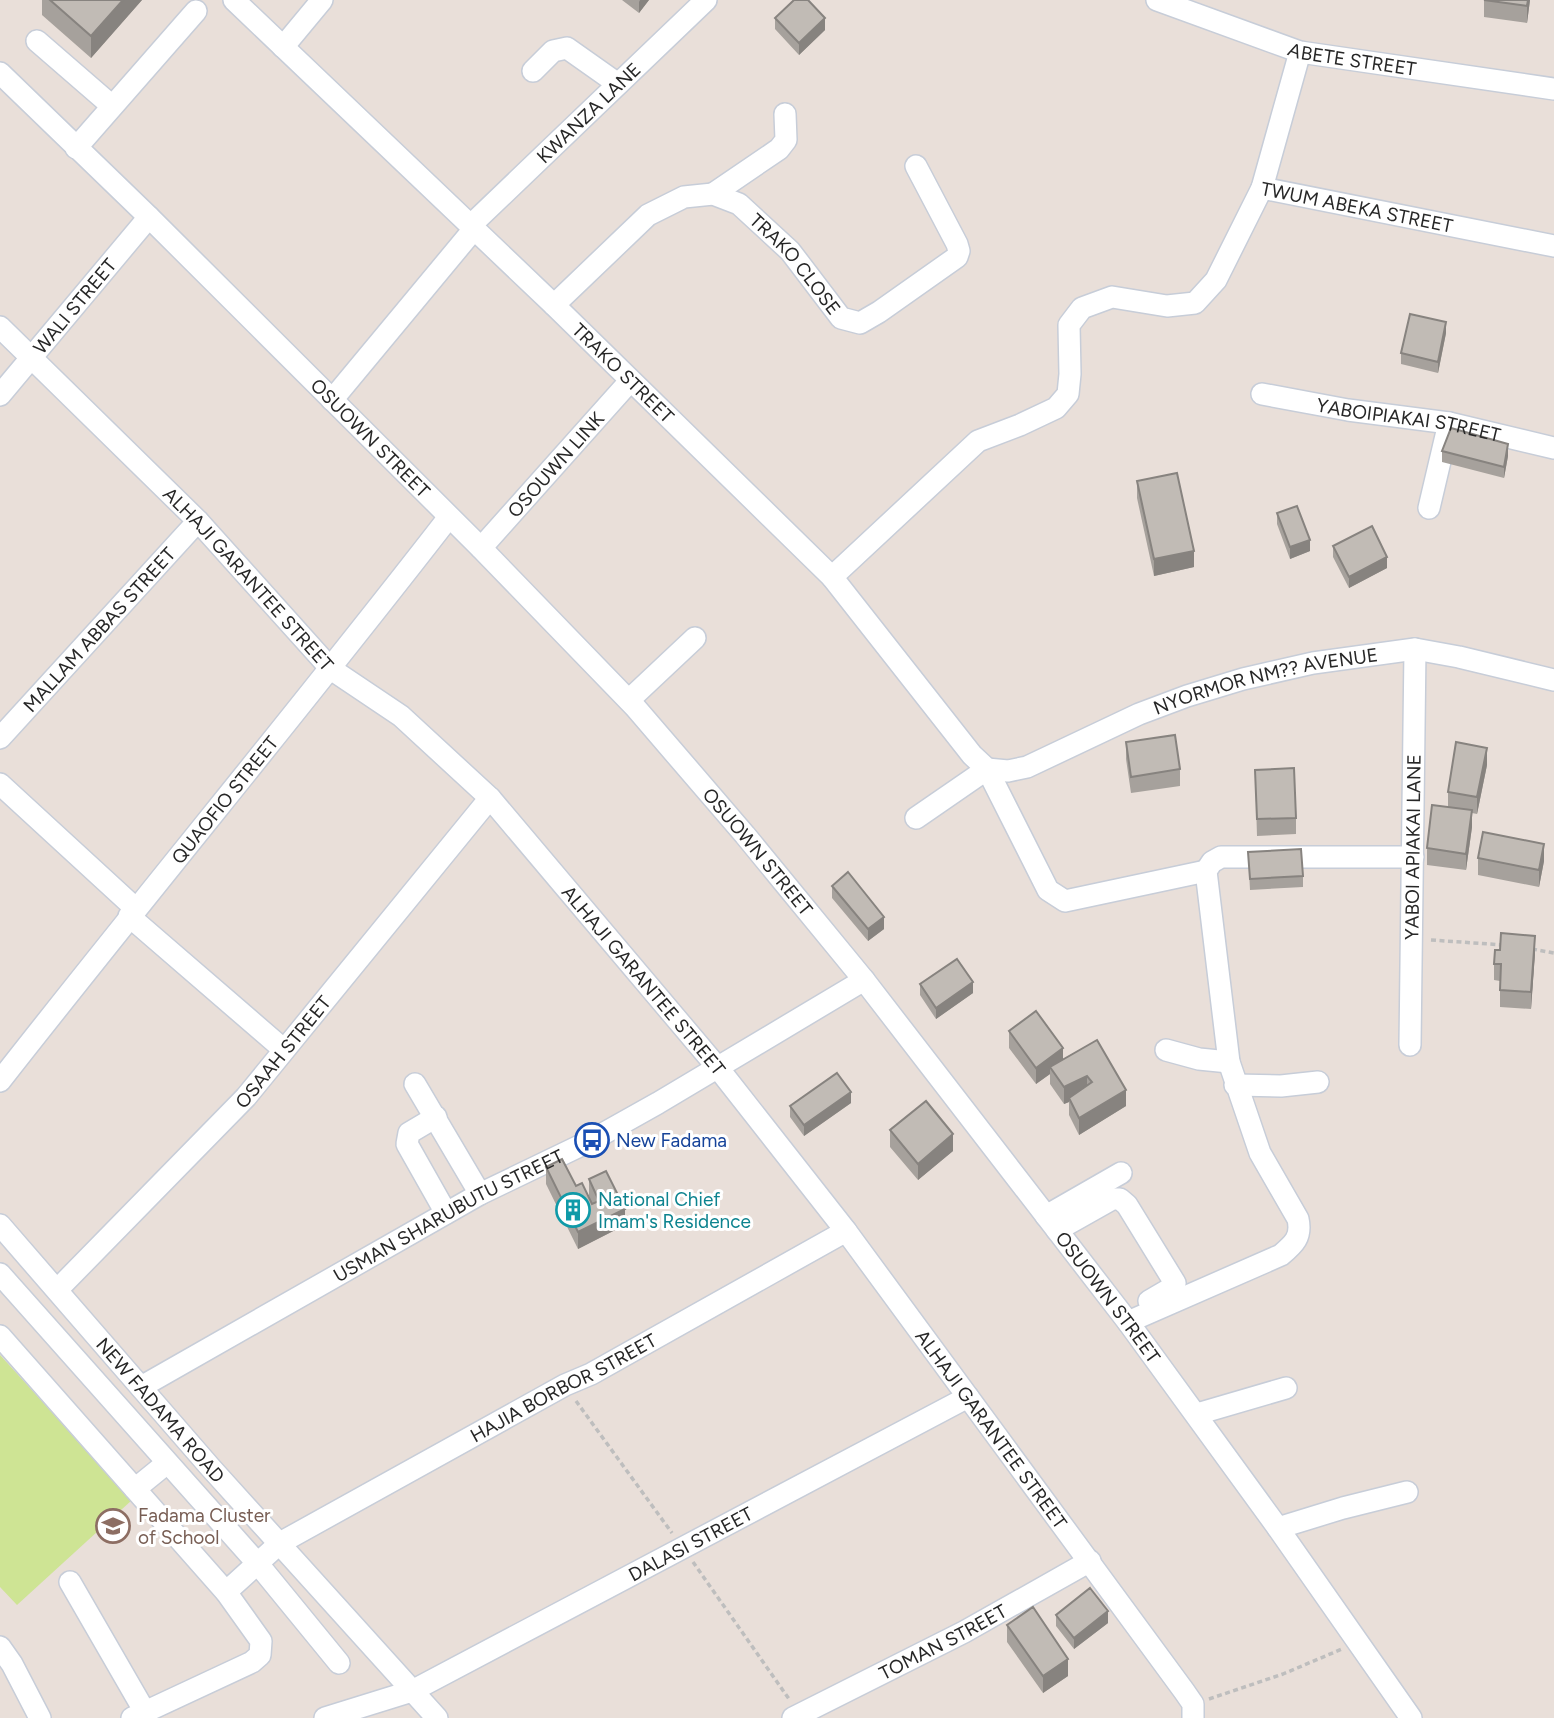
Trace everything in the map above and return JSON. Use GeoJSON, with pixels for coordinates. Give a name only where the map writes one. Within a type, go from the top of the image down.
{"type":"FeatureCollection","features":[{"type":"Feature","properties":{"kind":"street","name":"TRAKO STREET"},"geometry":{"type":"LineString","coordinates":[[234,0],[554,305],[832,577],[972,755],[987,769],[1048,890],[1056,897],[1065,901],[1206,871],[1212,862],[1221,857],[1413,857]]}},
{"type":"Feature","properties":{"kind":"street"},"geometry":{"type":"LineString","coordinates":[[284,47],[323,0]]}},
{"type":"Feature","properties":{"kind":"street","name":"KWANZA LANE"},"geometry":{"type":"LineString","coordinates":[[332,400],[472,228],[706,0]]}},
{"type":"Feature","properties":{"kind":"street","name":"ABETE STREET"},"geometry":{"type":"LineString","coordinates":[[1157,0],[1300,52],[1554,89]]}},
{"type":"Feature","properties":{"kind":"street"},"geometry":{"type":"LineString","coordinates":[[76,148],[195,11]]}},
{"type":"Feature","properties":{"kind":"street"},"geometry":{"type":"LineString","coordinates":[[37,41],[112,106]]}},
{"type":"Feature","properties":{"kind":"street"},"geometry":{"type":"LineString","coordinates":[[533,71],[552,51],[566,48],[618,84]]}},
{"type":"Feature","properties":{"kind":"street"},"geometry":{"type":"LineString","coordinates":[[1262,188],[1300,52]]}},
{"type":"Feature","properties":{"kind":"street","name":"OSUOWN STREET"},"geometry":{"type":"LineString","coordinates":[[0,73],[149,217],[481,548],[629,700],[745,835],[864,980],[1126,1319],[1197,1414],[1411,1718]]}},
{"type":"Feature","properties":{"kind":"street"},"geometry":{"type":"LineString","coordinates":[[554,305],[648,215],[684,197],[713,194],[779,149],[786,139],[785,114]]}},
{"type":"Feature","properties":{"kind":"street","name":"TRAKO CLOSE"},"geometry":{"type":"LineString","coordinates":[[713,194],[738,204],[790,251],[841,318],[860,323],[957,257],[959,251],[916,166]]}},
{"type":"Feature","properties":{"kind":"street","name":"TWUM ABEKA STREET"},"geometry":{"type":"LineString","coordinates":[[832,577],[978,441],[1056,408],[1068,394],[1069,325],[1082,308],[1112,297],[1167,306],[1195,303],[1216,280],[1262,188],[1554,246]]}},
{"type":"Feature","properties":{"kind":"street","name":"WALI STREET"},"geometry":{"type":"LineString","coordinates":[[0,395],[149,217]]}},
{"type":"Feature","properties":{"kind":"street","name":"ALHAJI GARANTEE STREET"},"geometry":{"type":"LineString","coordinates":[[0,327],[198,521],[331,669],[401,716],[489,798],[718,1068],[912,1316],[968,1397],[1090,1561],[1193,1711]]}},
{"type":"Feature","properties":{"kind":"street","name":"OSOUWN LINK"},"geometry":{"type":"LineString","coordinates":[[481,548],[631,381]]}},
{"type":"Feature","properties":{"kind":"street","name":"YABOIPIAKAI STREET"},"geometry":{"type":"LineString","coordinates":[[1262,394],[1348,411],[1449,423],[1554,448]]}},
{"type":"Feature","properties":{"kind":"street"},"geometry":{"type":"LineString","coordinates":[[1429,508],[1449,423]]}},
{"type":"Feature","properties":{"kind":"street","name":"QUAOFIO STREET"},"geometry":{"type":"LineString","coordinates":[[0,1081],[132,912],[331,669],[449,517]]}},
{"type":"Feature","properties":{"kind":"street","name":"MALLAM ABBAS STREET"},"geometry":{"type":"LineString","coordinates":[[0,738],[198,521]]}},
{"type":"Feature","properties":{"kind":"street"},"geometry":{"type":"LineString","coordinates":[[629,700],[695,638]]}},
{"type":"Feature","properties":{"kind":"street","name":"NYORMOR NM?? AVENUE"},"geometry":{"type":"LineString","coordinates":[[987,769],[1008,771],[1027,767],[1139,714],[1243,679],[1313,663],[1415,649],[1554,680]]}},
{"type":"Feature","properties":{"kind":"street","name":"YABOI APIAKAI LANE"},"geometry":{"type":"LineString","coordinates":[[1410,1045],[1415,649]]}},
{"type":"Feature","properties":{"kind":"street"},"geometry":{"type":"LineString","coordinates":[[916,818],[987,769]]}},
{"type":"Feature","properties":{"kind":"street"},"geometry":{"type":"LineString","coordinates":[[0,784],[132,912],[283,1049]]}},
{"type":"Feature","properties":{"kind":"street","name":"OSAAH STREET"},"geometry":{"type":"LineString","coordinates":[[58,1289],[246,1097],[489,798]]}},
{"type":"Feature","properties":{"kind":"street"},"geometry":{"type":"LineString","coordinates":[[1126,1319],[1281,1255],[1296,1242],[1300,1230],[1298,1219],[1260,1153],[1235,1085],[1229,1062],[1206,871]]}},
{"type":"Feature","properties":{"kind":"street","name":"USMAN SHARUBUTU STREET"},"geometry":{"type":"LineString","coordinates":[[141,1387],[480,1194],[592,1140],[864,980]]}},
{"type":"Feature","properties":{"kind":"street"},"geometry":{"type":"LineString","coordinates":[[1166,1050],[1199,1059],[1229,1062]]}},
{"type":"Feature","properties":{"kind":"street"},"geometry":{"type":"LineString","coordinates":[[1235,1085],[1281,1086],[1318,1082]]}},
{"type":"Feature","properties":{"kind":"street"},"geometry":{"type":"LineString","coordinates":[[415,1084],[480,1194]]}},
{"type":"Feature","properties":{"kind":"street"},"geometry":{"type":"LineString","coordinates":[[436,1117],[409,1133],[407,1144],[446,1213]]}},
{"type":"Feature","properties":{"kind":"street"},"geometry":{"type":"LineString","coordinates":[[1051,1223],[1121,1174]]}},
{"type":"Feature","properties":{"kind":"street"},"geometry":{"type":"LineString","coordinates":[[1051,1223],[1112,1199],[1120,1199],[1127,1205],[1175,1283],[1126,1319]]}},
{"type":"Feature","properties":{"kind":"street","name":"NEW FADAMA ROAD"},"geometry":{"type":"LineString","coordinates":[[2,1231],[58,1289],[141,1387],[437,1718]]}},
{"type":"Feature","properties":{"kind":"street","name":"HAJIA BORBOR STREET"},"geometry":{"type":"LineString","coordinates":[[226,1592],[280,1543],[565,1385],[591,1374],[846,1231]]}},
{"type":"Feature","properties":{"kind":"street"},"geometry":{"type":"LineString","coordinates":[[0,1274],[258,1564],[339,1663]]}},
{"type":"Feature","properties":{"kind":"street"},"geometry":{"type":"LineString","coordinates":[[0,1336],[226,1592],[261,1641],[260,1655],[252,1662],[138,1715],[70,1582]]}},
{"type":"Feature","properties":{"kind":"street"},"geometry":{"type":"LineString","coordinates":[[1197,1414],[1286,1388]]}},
{"type":"Feature","properties":{"kind":"street","name":"DALASI STREET"},"geometry":{"type":"LineString","coordinates":[[325,1718],[412,1691],[968,1397]]}},
{"type":"Feature","properties":{"kind":"street"},"geometry":{"type":"LineString","coordinates":[[135,1489],[167,1463]]}},
{"type":"Feature","properties":{"kind":"street"},"geometry":{"type":"LineString","coordinates":[[1278,1528],[1406,1492]]}},
{"type":"Feature","properties":{"kind":"street","name":"TOMAN STREET"},"geometry":{"type":"LineString","coordinates":[[793,1718],[964,1632],[1090,1561]]}},
{"type":"Feature","properties":{"kind":"street"},"geometry":{"type":"LineString","coordinates":[[0,1647],[12,1664],[40,1718]]}},
{"type":"Feature","properties":{"kind":"path"},"geometry":{"type":"LineString","coordinates":[[1412,939],[1506,945]]}},
{"type":"Feature","properties":{"kind":"path"},"geometry":{"type":"LineString","coordinates":[[1530,948],[1554,953]]}},
{"type":"Feature","properties":{"kind":"path"},"geometry":{"type":"LineString","coordinates":[[1193,1711],[1357,1642]]}},
{"type":"Feature","properties":{"kind":"green space"},"geometry":{"type":"Polygon","coordinates":[[[0,1355],[132,1500],[17,1605],[0,1587],[0,1355]]]}},
{"type":"Feature","properties":{"kind":"building"},"geometry":{"type":"Polygon","coordinates":[[[50,0],[123,0],[91,36],[50,0]]]}},
{"type":"Feature","properties":{"kind":"building"},"geometry":{"type":"Polygon","coordinates":[[[794,0],[808,0],[825,18],[799,43],[775,18],[794,0]]]}},
{"type":"Feature","properties":{"kind":"building"},"geometry":{"type":"Polygon","coordinates":[[[1484,0],[1528,0],[1527,6],[1484,0]]]}},
{"type":"Feature","properties":{"kind":"building"},"geometry":{"type":"Polygon","coordinates":[[[1410,314],[1446,322],[1438,362],[1401,353],[1410,314]]]}},
{"type":"Feature","properties":{"kind":"building"},"geometry":{"type":"Polygon","coordinates":[[[1451,428],[1508,444],[1504,467],[1442,451],[1451,428]]]}},
{"type":"Feature","properties":{"kind":"building"},"geometry":{"type":"Polygon","coordinates":[[[1177,473],[1194,551],[1154,559],[1137,481],[1177,473]]]}},
{"type":"Feature","properties":{"kind":"building"},"geometry":{"type":"Polygon","coordinates":[[[1297,506],[1310,540],[1290,547],[1277,513],[1297,506]]]}},
{"type":"Feature","properties":{"kind":"building"},"geometry":{"type":"Polygon","coordinates":[[[1372,526],[1387,557],[1349,577],[1333,546],[1372,526]]]}},
{"type":"Feature","properties":{"kind":"building"},"geometry":{"type":"Polygon","coordinates":[[[1175,735],[1180,769],[1131,777],[1126,742],[1175,735]]]}},
{"type":"Feature","properties":{"kind":"building"},"geometry":{"type":"Polygon","coordinates":[[[1456,742],[1487,748],[1477,797],[1448,792],[1456,742]]]}},
{"type":"Feature","properties":{"kind":"building"},"geometry":{"type":"Polygon","coordinates":[[[1294,768],[1296,818],[1257,819],[1255,770],[1294,768]]]}},
{"type":"Feature","properties":{"kind":"building"},"geometry":{"type":"Polygon","coordinates":[[[1432,805],[1472,810],[1466,854],[1427,848],[1432,805]]]}},
{"type":"Feature","properties":{"kind":"building"},"geometry":{"type":"Polygon","coordinates":[[[1483,832],[1544,844],[1539,870],[1478,858],[1483,832]]]}},
{"type":"Feature","properties":{"kind":"building"},"geometry":{"type":"Polygon","coordinates":[[[1301,849],[1303,876],[1250,879],[1248,852],[1301,849]]]}},
{"type":"Feature","properties":{"kind":"building"},"geometry":{"type":"Polygon","coordinates":[[[848,872],[884,917],[868,929],[832,886],[848,872]]]}},
{"type":"Feature","properties":{"kind":"building"},"geometry":{"type":"Polygon","coordinates":[[[1501,933],[1535,936],[1531,992],[1500,990],[1501,964],[1494,964],[1495,950],[1500,950],[1501,933]]]}},
{"type":"Feature","properties":{"kind":"building"},"geometry":{"type":"Polygon","coordinates":[[[957,959],[973,982],[936,1008],[920,984],[957,959]]]}},
{"type":"Feature","properties":{"kind":"building"},"geometry":{"type":"Polygon","coordinates":[[[1036,1011],[1063,1048],[1036,1068],[1009,1031],[1036,1011]]]}},
{"type":"Feature","properties":{"kind":"building"},"geometry":{"type":"Polygon","coordinates":[[[1097,1040],[1126,1090],[1079,1118],[1069,1098],[1092,1082],[1087,1076],[1064,1087],[1050,1067],[1097,1040]]]}},
{"type":"Feature","properties":{"kind":"building"},"geometry":{"type":"Polygon","coordinates":[[[837,1073],[851,1092],[804,1125],[790,1106],[837,1073]]]}},
{"type":"Feature","properties":{"kind":"building"},"geometry":{"type":"Polygon","coordinates":[[[926,1101],[953,1134],[918,1164],[890,1130],[926,1101]]]}},
{"type":"Feature","properties":{"kind":"building"},"geometry":{"type":"Polygon","coordinates":[[[562,1159],[576,1186],[582,1183],[592,1204],[599,1201],[589,1179],[606,1171],[625,1209],[578,1232],[546,1167],[562,1159]]]}},
{"type":"Feature","properties":{"kind":"building"},"geometry":{"type":"Polygon","coordinates":[[[1090,1588],[1108,1611],[1074,1638],[1056,1615],[1090,1588]]]}},
{"type":"Feature","properties":{"kind":"building"},"geometry":{"type":"Polygon","coordinates":[[[1033,1607],[1068,1659],[1043,1676],[1007,1625],[1033,1607]]]}},
{"type":"Feature","properties":{"kind":"place","name":"New Fadama"},"geometry":{"type":"Point","coordinates":[592,1140]}},
{"type":"Feature","properties":{"kind":"place","name":"National Chief Imam's Residence"},"geometry":{"type":"Point","coordinates":[573,1210]}},
{"type":"Feature","properties":{"kind":"place","name":"Fadama Cluster of School"},"geometry":{"type":"Point","coordinates":[113,1526]}}]}
